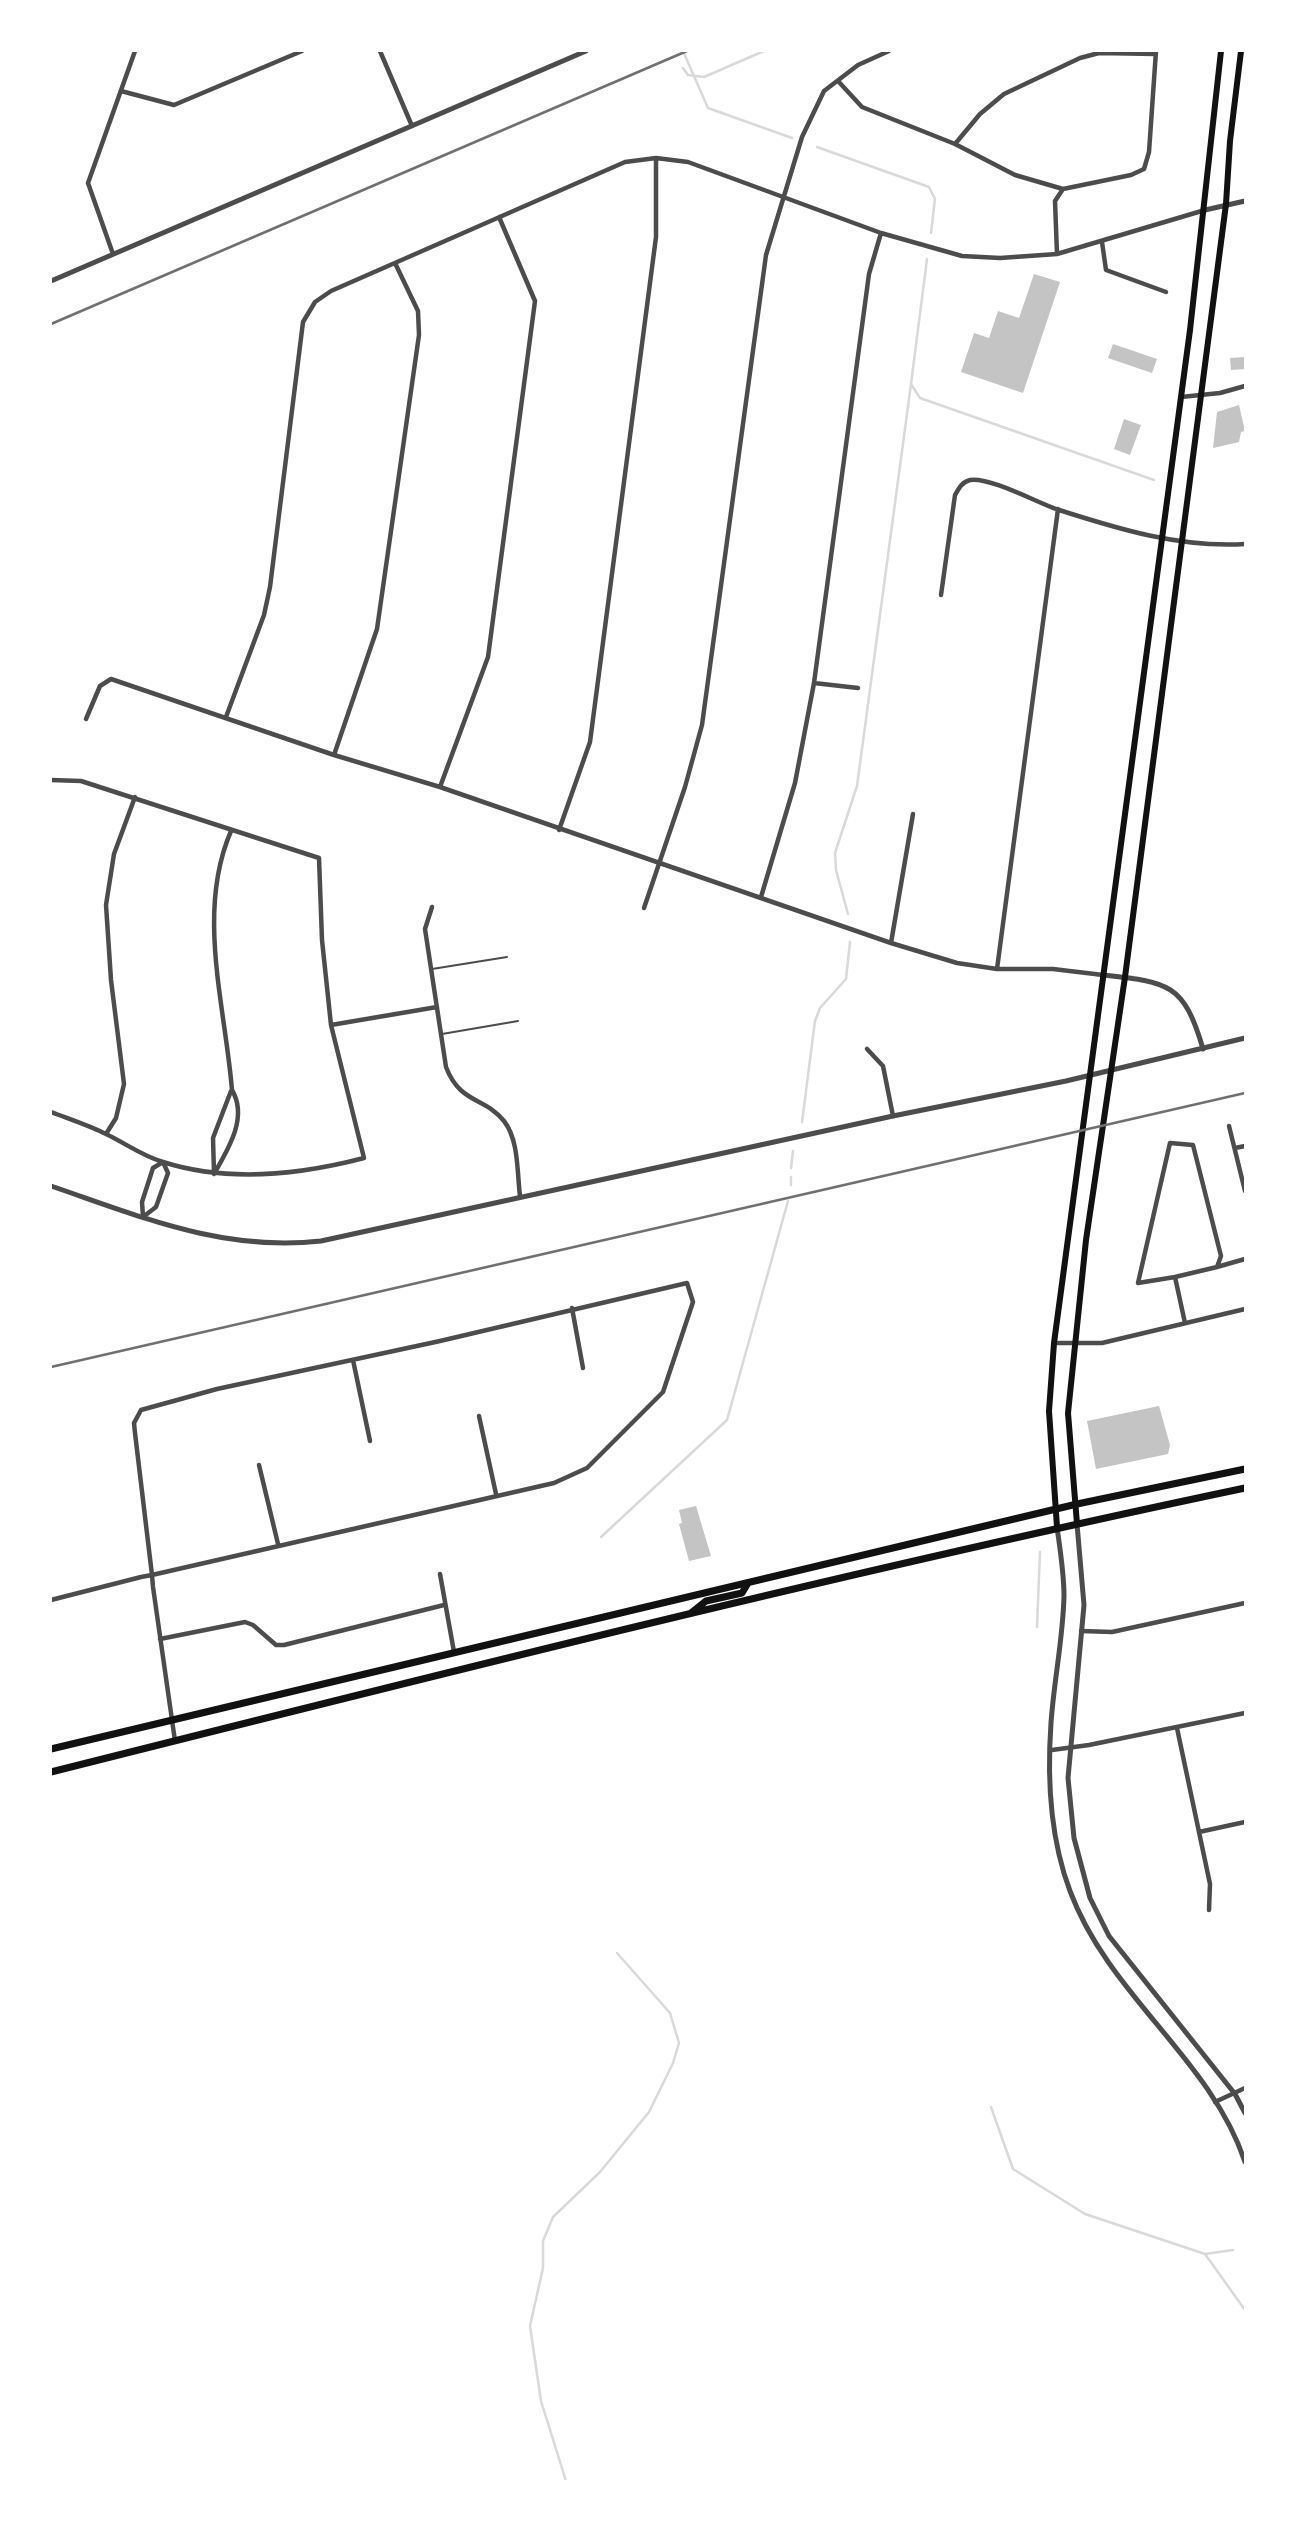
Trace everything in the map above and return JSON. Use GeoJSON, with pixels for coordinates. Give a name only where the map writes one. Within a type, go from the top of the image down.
{"type":"FeatureCollection","features":[{"type":"Feature","properties":{"kind":"main road"},"geometry":{"type":"LineString","coordinates":[[1057,1527],[1049,1412],[1054,1343],[1205,210],[1221,51]]}},
{"type":"Feature","properties":{"kind":"main road"},"geometry":{"type":"LineString","coordinates":[[1077,1524],[1068,1413],[1086,1240],[1125,977],[1182,542],[1226,204],[1230,141],[1241,51]]}},
{"type":"Feature","properties":{"kind":"main road"},"geometry":{"type":"LineString","coordinates":[[51,1749],[1077,1504],[1245,1469]]}},
{"type":"Feature","properties":{"kind":"main road"},"geometry":{"type":"LineString","coordinates":[[51,1772],[1057,1527],[1245,1489]]}},
{"type":"Feature","properties":{"kind":"main road"},"geometry":{"type":"LineString","coordinates":[[687,1615],[706,1601],[742,1592],[748,1583]]}},
{"type":"Feature","properties":{"kind":"street"},"geometry":{"type":"LineString","coordinates":[[113,254],[88,183],[135,51]]}},
{"type":"Feature","properties":{"kind":"street"},"geometry":{"type":"LineString","coordinates":[[121,91],[174,105],[302,51]]}},
{"type":"Feature","properties":{"kind":"street"},"geometry":{"type":"LineString","coordinates":[[380,51],[412,126]]}},
{"type":"Feature","properties":{"kind":"street"},"geometry":{"type":"LineString","coordinates":[[51,281],[586,51]]}},
{"type":"Feature","properties":{"kind":"street"},"geometry":{"type":"LineString","coordinates":[[644,908],[702,725],[766,255],[786,197],[802,137],[824,91],[858,65],[890,51]]}},
{"type":"Feature","properties":{"kind":"street"},"geometry":{"type":"LineString","coordinates":[[838,81],[862,107],[955,144],[999,169],[1063,189],[1131,175],[1144,169],[1149,152],[1156,52],[1099,53],[1080,58],[1004,94],[979,114],[955,144]]}},
{"type":"Feature","properties":{"kind":"street"},"geometry":{"type":"LineString","coordinates":[[226,717],[264,615],[270,587],[303,322],[315,303],[331,291],[625,162],[656,158],[688,162],[881,233],[962,257],[1057,254],[1226,204],[1245,201]]}},
{"type":"Feature","properties":{"kind":"street"},"geometry":{"type":"LineString","coordinates":[[559,830],[590,742],[656,237],[656,158]]}},
{"type":"Feature","properties":{"kind":"street"},"geometry":{"type":"LineString","coordinates":[[1057,254],[1055,201],[1063,189]]}},
{"type":"Feature","properties":{"kind":"street"},"geometry":{"type":"LineString","coordinates":[[440,787],[488,657],[535,301],[499,217]]}},
{"type":"Feature","properties":{"kind":"street"},"geometry":{"type":"LineString","coordinates":[[761,897],[795,783],[814,683],[869,274],[881,233]]}},
{"type":"Feature","properties":{"kind":"street"},"geometry":{"type":"LineString","coordinates":[[1102,242],[1106,270],[1166,292]]}},
{"type":"Feature","properties":{"kind":"street"},"geometry":{"type":"LineString","coordinates":[[334,755],[377,629],[419,335],[418,311],[395,262]]}},
{"type":"Feature","properties":{"kind":"street"},"geometry":{"type":"LineString","coordinates":[[1180,397],[1220,393],[1245,386]]}},
{"type":"Feature","properties":{"kind":"street"},"geometry":{"type":"LineString","coordinates":[[941,595],[952,515],[960,485],[969,480],[986,482],[1058,509],[1162,540],[1245,544]]}},
{"type":"Feature","properties":{"kind":"street"},"geometry":{"type":"LineString","coordinates":[[997,968],[1058,509]]}},
{"type":"Feature","properties":{"kind":"street"},"geometry":{"type":"LineString","coordinates":[[86,719],[100,686],[111,679],[334,755],[440,787],[559,830],[957,963],[997,968],[1053,969],[1125,977],[1159,984],[1178,994],[1193,1015],[1203,1049]]}},
{"type":"Feature","properties":{"kind":"street"},"geometry":{"type":"LineString","coordinates":[[814,683],[858,688]]}},
{"type":"Feature","properties":{"kind":"street"},"geometry":{"type":"LineString","coordinates":[[51,780],[81,781],[319,858],[322,940],[331,1025],[364,1158],[306,1172],[214,1174],[163,1162],[106,1134],[51,1112]]}},
{"type":"Feature","properties":{"kind":"street"},"geometry":{"type":"LineString","coordinates":[[106,1134],[116,1118],[124,1084],[111,980],[106,905],[114,854],[135,797]]}},
{"type":"Feature","properties":{"kind":"street"},"geometry":{"type":"LineString","coordinates":[[891,943],[913,814]]}},
{"type":"Feature","properties":{"kind":"street"},"geometry":{"type":"LineString","coordinates":[[214,1174],[226,1152],[239,1115],[240,1104],[232,1090],[214,906],[222,853],[231,831]]}},
{"type":"Feature","properties":{"kind":"street"},"geometry":{"type":"LineString","coordinates":[[432,907],[425,929],[446,1067],[452,1084],[504,1120],[514,1145],[520,1196]]}},
{"type":"Feature","properties":{"kind":"street"},"geometry":{"type":"LineString","coordinates":[[331,1025],[437,1007]]}},
{"type":"Feature","properties":{"kind":"street"},"geometry":{"type":"LineString","coordinates":[[51,1186],[222,1240],[295,1244],[346,1236],[520,1196],[1066,1081],[1245,1038]]}},
{"type":"Feature","properties":{"kind":"street"},"geometry":{"type":"LineString","coordinates":[[867,1049],[883,1066],[893,1116]]}},
{"type":"Feature","properties":{"kind":"street"},"geometry":{"type":"LineString","coordinates":[[214,1174],[213,1138],[232,1090]]}},
{"type":"Feature","properties":{"kind":"street"},"geometry":{"type":"LineString","coordinates":[[1229,1126],[1245,1191]]}},
{"type":"Feature","properties":{"kind":"street"},"geometry":{"type":"LineString","coordinates":[[1217,1267],[1221,1256],[1193,1145],[1170,1143],[1138,1283],[1175,1277],[1217,1267],[1245,1259]]}},
{"type":"Feature","properties":{"kind":"street"},"geometry":{"type":"LineString","coordinates":[[1235,1148],[1245,1146]]}},
{"type":"Feature","properties":{"kind":"street"},"geometry":{"type":"LineString","coordinates":[[143,1217],[156,1207],[168,1173],[163,1162]]}},
{"type":"Feature","properties":{"kind":"street"},"geometry":{"type":"LineString","coordinates":[[143,1217],[142,1202],[153,1168],[163,1162]]}},
{"type":"Feature","properties":{"kind":"street"},"geometry":{"type":"LineString","coordinates":[[1175,1277],[1185,1323]]}},
{"type":"Feature","properties":{"kind":"street"},"geometry":{"type":"LineString","coordinates":[[51,1600],[152,1575],[278,1544],[554,1483],[587,1468],[657,1401],[668,1383],[692,1302],[687,1283],[141,1410],[134,1423],[152,1575],[160,1639],[176,1741]]}},
{"type":"Feature","properties":{"kind":"street"},"geometry":{"type":"LineString","coordinates":[[572,1308],[583,1368]]}},
{"type":"Feature","properties":{"kind":"street"},"geometry":{"type":"LineString","coordinates":[[1054,1343],[1102,1343],[1245,1309]]}},
{"type":"Feature","properties":{"kind":"street"},"geometry":{"type":"LineString","coordinates":[[353,1360],[370,1441]]}},
{"type":"Feature","properties":{"kind":"street"},"geometry":{"type":"LineString","coordinates":[[479,1416],[496,1494]]}},
{"type":"Feature","properties":{"kind":"street"},"geometry":{"type":"LineString","coordinates":[[259,1465],[278,1544]]}},
{"type":"Feature","properties":{"kind":"street"},"geometry":{"type":"LineString","coordinates":[[1077,1524],[1084,1597],[1068,1778],[1071,1811],[1090,1898],[1109,1936],[1235,2094],[1245,2113]]}},
{"type":"Feature","properties":{"kind":"street"},"geometry":{"type":"LineString","coordinates":[[1057,1527],[1064,1593],[1051,1725],[1050,1782],[1054,1833],[1070,1890],[1089,1934],[1120,1982],[1216,2102],[1245,2162]]}},
{"type":"Feature","properties":{"kind":"street"},"geometry":{"type":"LineString","coordinates":[[440,1574],[454,1653]]}},
{"type":"Feature","properties":{"kind":"street"},"geometry":{"type":"LineString","coordinates":[[1081,1631],[1112,1632],[1245,1603]]}},
{"type":"Feature","properties":{"kind":"street"},"geometry":{"type":"LineString","coordinates":[[160,1639],[245,1622],[253,1625],[276,1645],[284,1645],[444,1605]]}},
{"type":"Feature","properties":{"kind":"street"},"geometry":{"type":"LineString","coordinates":[[1052,1750],[1245,1713]]}},
{"type":"Feature","properties":{"kind":"street"},"geometry":{"type":"LineString","coordinates":[[1177,1728],[1210,1884],[1209,1910]]}},
{"type":"Feature","properties":{"kind":"street"},"geometry":{"type":"LineString","coordinates":[[1199,1832],[1245,1822]]}},
{"type":"Feature","properties":{"kind":"street"},"geometry":{"type":"LineString","coordinates":[[1216,2102],[1245,2088]]}},
{"type":"Feature","properties":{"kind":"lane"},"geometry":{"type":"LineString","coordinates":[[431,969],[507,957]]}},
{"type":"Feature","properties":{"kind":"lane"},"geometry":{"type":"LineString","coordinates":[[441,1034],[518,1021]]}},
{"type":"Feature","properties":{"kind":"building"},"geometry":{"type":"Polygon","coordinates":[[[1034,274],[1060,282],[1023,393],[961,372],[974,333],[989,338],[998,311],[1019,318],[1034,274]]]}},
{"type":"Feature","properties":{"kind":"building"},"geometry":{"type":"Polygon","coordinates":[[[1113,344],[1157,359],[1152,373],[1108,358],[1113,344]]]}},
{"type":"Feature","properties":{"kind":"building"},"geometry":{"type":"Polygon","coordinates":[[[1245,357],[1245,369],[1231,370],[1230,358],[1245,357]]]}},
{"type":"Feature","properties":{"kind":"building"},"geometry":{"type":"Polygon","coordinates":[[[1239,405],[1245,431],[1241,432],[1239,442],[1213,448],[1217,412],[1239,405]]]}},
{"type":"Feature","properties":{"kind":"building"},"geometry":{"type":"Polygon","coordinates":[[[1124,419],[1141,425],[1130,455],[1114,449],[1124,419]]]}},
{"type":"Feature","properties":{"kind":"building"},"geometry":{"type":"Polygon","coordinates":[[[1159,1406],[1170,1445],[1168,1454],[1096,1469],[1087,1421],[1159,1406]]]}},
{"type":"Feature","properties":{"kind":"building"},"geometry":{"type":"Polygon","coordinates":[[[696,1506],[711,1556],[689,1561],[679,1524],[682,1523],[679,1510],[696,1506]]]}},
{"type":"Feature","properties":{"kind":"waterway"},"geometry":{"type":"LineString","coordinates":[[683,51],[708,108],[792,138]]}},
{"type":"Feature","properties":{"kind":"waterway"},"geometry":{"type":"LineString","coordinates":[[683,68],[688,75],[704,77],[764,51]]}},
{"type":"Feature","properties":{"kind":"waterway"},"geometry":{"type":"LineString","coordinates":[[817,147],[929,187],[935,199],[931,233]]}},
{"type":"Feature","properties":{"kind":"waterway"},"geometry":{"type":"LineString","coordinates":[[927,259],[911,384],[920,398],[1154,480]]}},
{"type":"Feature","properties":{"kind":"waterway"},"geometry":{"type":"LineString","coordinates":[[848,914],[836,870],[835,853],[857,786],[911,384]]}},
{"type":"Feature","properties":{"kind":"waterway"},"geometry":{"type":"LineString","coordinates":[[802,1122],[815,1021],[820,1008],[846,979],[850,942]]}},
{"type":"Feature","properties":{"kind":"waterway"},"geometry":{"type":"LineString","coordinates":[[791,1168],[793,1151]]}},
{"type":"Feature","properties":{"kind":"waterway"},"geometry":{"type":"LineString","coordinates":[[791,1177],[791,1185]]}},
{"type":"Feature","properties":{"kind":"waterway"},"geometry":{"type":"LineString","coordinates":[[601,1537],[727,1420],[788,1201]]}},
{"type":"Feature","properties":{"kind":"waterway"},"geometry":{"type":"LineString","coordinates":[[1037,1627],[1040,1552]]}},
{"type":"Feature","properties":{"kind":"waterway"},"geometry":{"type":"LineString","coordinates":[[566,2481],[541,2401],[530,2326],[543,2268],[543,2241],[553,2217],[600,2172],[649,2112],[673,2063],[679,2043],[670,2013],[617,1953]]}},
{"type":"Feature","properties":{"kind":"waterway"},"geometry":{"type":"LineString","coordinates":[[991,2107],[1013,2169],[1085,2214],[1205,2254],[1233,2250]]}},
{"type":"Feature","properties":{"kind":"waterway"},"geometry":{"type":"LineString","coordinates":[[1205,2254],[1245,2310]]}},
{"type":"Feature","properties":{"kind":"railway"},"geometry":{"type":"LineString","coordinates":[[51,324],[687,51]]}},
{"type":"Feature","properties":{"kind":"railway"},"geometry":{"type":"LineString","coordinates":[[51,1367],[1245,1093]]}}]}
